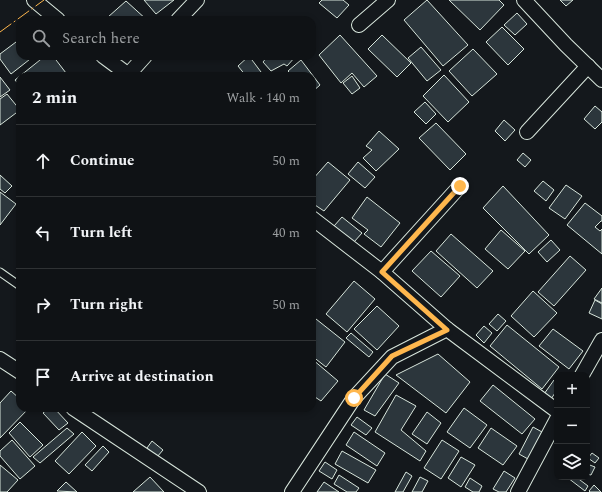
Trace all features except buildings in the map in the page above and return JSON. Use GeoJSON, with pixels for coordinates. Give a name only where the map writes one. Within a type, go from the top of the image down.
{"type":"FeatureCollection","features":[{"type":"Feature","properties":{"kind":"street"},"geometry":{"type":"LineString","coordinates":[[34,0],[53,16]]}},
{"type":"Feature","properties":{"kind":"street"},"geometry":{"type":"LineString","coordinates":[[182,16],[197,0]]}},
{"type":"Feature","properties":{"kind":"street"},"geometry":{"type":"LineString","coordinates":[[359,25],[388,0]]}},
{"type":"Feature","properties":{"kind":"street"},"geometry":{"type":"LineString","coordinates":[[524,0],[566,45],[602,80]]}},
{"type":"Feature","properties":{"kind":"street"},"geometry":{"type":"LineString","coordinates":[[108,60],[125,72]]}},
{"type":"Feature","properties":{"kind":"street"},"geometry":{"type":"LineString","coordinates":[[132,72],[142,60]]}},
{"type":"Feature","properties":{"kind":"street"},"geometry":{"type":"LineString","coordinates":[[526,132],[588,66]]}},
{"type":"Feature","properties":{"kind":"street"},"geometry":{"type":"LineString","coordinates":[[382,272],[460,186]]}},
{"type":"Feature","properties":{"kind":"street"},"geometry":{"type":"LineString","coordinates":[[316,221],[382,272],[447,330],[554,409]]}},
{"type":"Feature","properties":{"kind":"street"},"geometry":{"type":"LineString","coordinates":[[292,492],[354,398],[392,356],[447,330]]}},
{"type":"Feature","properties":{"kind":"street"},"geometry":{"type":"LineString","coordinates":[[584,372],[602,340]]}},
{"type":"Feature","properties":{"kind":"street"},"geometry":{"type":"LineString","coordinates":[[0,359],[16,369]]}},
{"type":"Feature","properties":{"kind":"street"},"geometry":{"type":"LineString","coordinates":[[80,412],[199,492]]}},
{"type":"Feature","properties":{"kind":"street"},"geometry":{"type":"LineString","coordinates":[[518,492],[554,426]]}},
{"type":"Feature","properties":{"kind":"lane"},"geometry":{"type":"LineString","coordinates":[[0,272],[16,283]]}},
{"type":"Feature","properties":{"kind":"power"},"geometry":{"type":"LineString","coordinates":[[22,16],[44,0]]}},
{"type":"Feature","properties":{"kind":"power"},"geometry":{"type":"LineString","coordinates":[[0,32],[16,20]]}},
{"type":"Feature","properties":{"kind":"route"},"geometry":{"type":"LineString","coordinates":[[354,398],[392,356],[447,330],[382,272],[460,186]]}}]}
